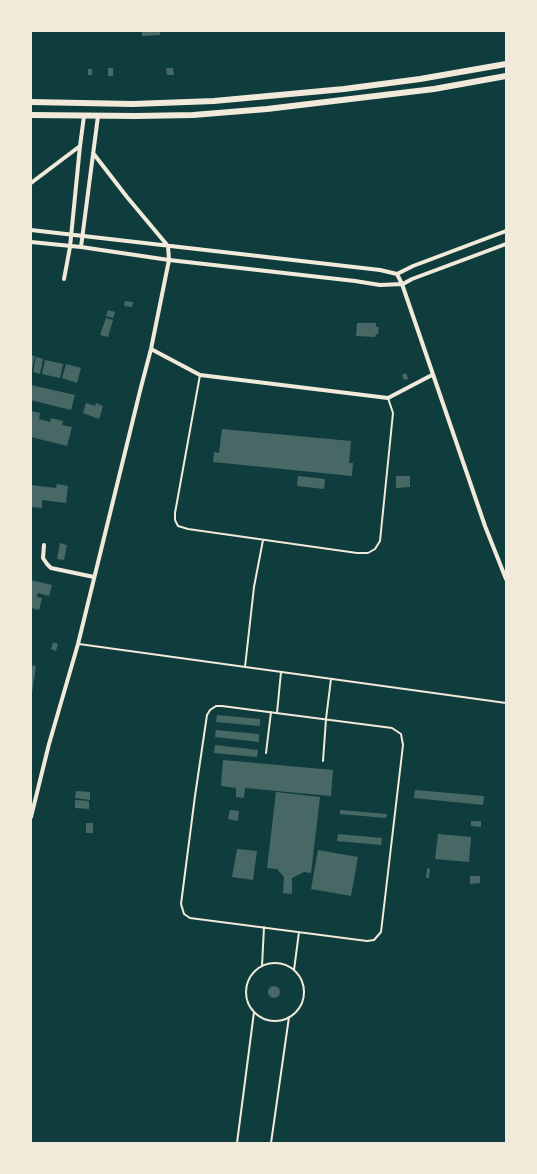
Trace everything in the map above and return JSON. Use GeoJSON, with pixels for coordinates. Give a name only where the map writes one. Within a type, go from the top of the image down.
{"type":"FeatureCollection","features":[{"type":"Feature","properties":{"kind":"main road"},"geometry":{"type":"LineString","coordinates":[[31,102],[133,104],[214,101],[359,87],[420,79],[506,64]]}},
{"type":"Feature","properties":{"kind":"main road"},"geometry":{"type":"LineString","coordinates":[[31,115],[193,115],[266,109],[434,89],[506,76]]}},
{"type":"Feature","properties":{"kind":"street"},"geometry":{"type":"LineString","coordinates":[[64,279],[70,247],[84,116]]}},
{"type":"Feature","properties":{"kind":"street"},"geometry":{"type":"LineString","coordinates":[[81,247],[98,116]]}},
{"type":"Feature","properties":{"kind":"street"},"geometry":{"type":"LineString","coordinates":[[31,183],[80,146]]}},
{"type":"Feature","properties":{"kind":"street"},"geometry":{"type":"LineString","coordinates":[[31,817],[49,744],[78,644],[151,350],[169,260],[168,246],[93,154]]}},
{"type":"Feature","properties":{"kind":"street"},"geometry":{"type":"LineString","coordinates":[[31,230],[380,270],[396,274],[413,266],[506,231]]}},
{"type":"Feature","properties":{"kind":"street"},"geometry":{"type":"LineString","coordinates":[[31,242],[380,285],[402,284],[506,244]]}},
{"type":"Feature","properties":{"kind":"street"},"geometry":{"type":"LineString","coordinates":[[396,274],[402,284],[485,526],[506,579]]}},
{"type":"Feature","properties":{"kind":"street"},"geometry":{"type":"LineString","coordinates":[[151,350],[200,375],[388,398],[432,375]]}},
{"type":"Feature","properties":{"kind":"street"},"geometry":{"type":"LineString","coordinates":[[44,545],[43,558],[46,564],[52,568],[94,577]]}},
{"type":"Feature","properties":{"kind":"lane"},"geometry":{"type":"LineString","coordinates":[[200,375],[196,405],[175,514],[175,520],[178,526],[188,530],[357,553],[368,553],[375,549],[380,541],[393,413],[388,398]]}},
{"type":"Feature","properties":{"kind":"lane"},"geometry":{"type":"LineString","coordinates":[[245,667],[254,587],[263,540]]}},
{"type":"Feature","properties":{"kind":"lane"},"geometry":{"type":"LineString","coordinates":[[78,644],[506,703]]}},
{"type":"Feature","properties":{"kind":"lane"},"geometry":{"type":"LineString","coordinates":[[277,713],[281,672]]}},
{"type":"Feature","properties":{"kind":"lane"},"geometry":{"type":"LineString","coordinates":[[323,761],[331,679]]}},
{"type":"Feature","properties":{"kind":"lane"},"geometry":{"type":"LineString","coordinates":[[219,706],[277,713],[392,728],[398,732],[403,741],[380,932],[374,940],[367,941],[190,918],[184,914],[181,904],[208,712],[219,706]]}},
{"type":"Feature","properties":{"kind":"lane"},"geometry":{"type":"LineString","coordinates":[[266,754],[270,712]]}},
{"type":"Feature","properties":{"kind":"lane"},"geometry":{"type":"LineString","coordinates":[[262,966],[264,927]]}},
{"type":"Feature","properties":{"kind":"lane"},"geometry":{"type":"LineString","coordinates":[[294,970],[299,932]]}},
{"type":"Feature","properties":{"kind":"lane"},"geometry":{"type":"LineString","coordinates":[[276,963],[283,964],[294,970],[302,980],[304,993],[297,1011],[289,1017],[280,1020],[267,1019],[254,1012],[246,997],[247,984],[253,973],[262,966],[276,963]]}},
{"type":"Feature","properties":{"kind":"lane"},"geometry":{"type":"LineString","coordinates":[[237,1143],[254,1012]]}},
{"type":"Feature","properties":{"kind":"lane"},"geometry":{"type":"LineString","coordinates":[[271,1143],[289,1017]]}},
{"type":"Feature","properties":{"kind":"building"},"geometry":{"type":"Polygon","coordinates":[[[142,31],[160,31],[160,35],[142,36],[142,31]]]}},
{"type":"Feature","properties":{"kind":"building"},"geometry":{"type":"Polygon","coordinates":[[[108,68],[113,68],[113,76],[108,76],[108,68]]]}},
{"type":"Feature","properties":{"kind":"building"},"geometry":{"type":"Polygon","coordinates":[[[166,68],[173,68],[174,75],[167,75],[166,68]]]}},
{"type":"Feature","properties":{"kind":"building"},"geometry":{"type":"Polygon","coordinates":[[[88,69],[92,69],[92,75],[88,75],[88,69]]]}},
{"type":"Feature","properties":{"kind":"building"},"geometry":{"type":"Polygon","coordinates":[[[125,301],[133,302],[132,307],[124,306],[125,301]]]}},
{"type":"Feature","properties":{"kind":"building"},"geometry":{"type":"Polygon","coordinates":[[[108,310],[115,312],[113,318],[106,316],[108,310]]]}},
{"type":"Feature","properties":{"kind":"building"},"geometry":{"type":"Polygon","coordinates":[[[106,318],[113,320],[108,337],[100,335],[106,318]]]}},
{"type":"Feature","properties":{"kind":"building"},"geometry":{"type":"Polygon","coordinates":[[[357,323],[376,323],[376,327],[379,327],[378,334],[376,334],[375,337],[356,336],[357,323]]]}},
{"type":"Feature","properties":{"kind":"building"},"geometry":{"type":"Polygon","coordinates":[[[31,355],[35,356],[32,369],[31,369],[31,355]]]}},
{"type":"Feature","properties":{"kind":"building"},"geometry":{"type":"Polygon","coordinates":[[[36,357],[43,359],[40,374],[33,372],[36,357]]]}},
{"type":"Feature","properties":{"kind":"building"},"geometry":{"type":"Polygon","coordinates":[[[45,360],[63,364],[60,378],[42,374],[45,360]]]}},
{"type":"Feature","properties":{"kind":"building"},"geometry":{"type":"Polygon","coordinates":[[[66,364],[81,368],[77,383],[62,378],[66,364]]]}},
{"type":"Feature","properties":{"kind":"building"},"geometry":{"type":"Polygon","coordinates":[[[406,373],[408,379],[404,380],[402,375],[406,373]]]}},
{"type":"Feature","properties":{"kind":"building"},"geometry":{"type":"Polygon","coordinates":[[[31,385],[75,395],[71,410],[31,400],[31,385]]]}},
{"type":"Feature","properties":{"kind":"building"},"geometry":{"type":"Polygon","coordinates":[[[86,403],[95,406],[96,403],[103,406],[99,419],[83,413],[86,403]]]}},
{"type":"Feature","properties":{"kind":"building"},"geometry":{"type":"Polygon","coordinates":[[[31,411],[40,413],[39,419],[50,422],[51,418],[63,421],[62,425],[72,427],[67,446],[31,437],[31,411]]]}},
{"type":"Feature","properties":{"kind":"building"},"geometry":{"type":"Polygon","coordinates":[[[222,429],[351,441],[349,463],[353,463],[352,476],[213,462],[214,452],[219,453],[222,429]]]}},
{"type":"Feature","properties":{"kind":"building"},"geometry":{"type":"Polygon","coordinates":[[[298,476],[325,479],[324,489],[297,486],[298,476]]]}},
{"type":"Feature","properties":{"kind":"building"},"geometry":{"type":"Polygon","coordinates":[[[396,476],[410,476],[410,487],[396,488],[396,476]]]}},
{"type":"Feature","properties":{"kind":"building"},"geometry":{"type":"Polygon","coordinates":[[[57,484],[68,486],[66,503],[42,500],[42,508],[31,507],[31,485],[56,488],[57,484]]]}},
{"type":"Feature","properties":{"kind":"building"},"geometry":{"type":"Polygon","coordinates":[[[60,543],[67,545],[64,560],[57,559],[60,543]]]}},
{"type":"Feature","properties":{"kind":"building"},"geometry":{"type":"Polygon","coordinates":[[[31,580],[52,585],[49,596],[38,593],[37,597],[42,598],[39,610],[31,608],[31,580]]]}},
{"type":"Feature","properties":{"kind":"building"},"geometry":{"type":"Polygon","coordinates":[[[53,642],[58,644],[56,651],[51,649],[53,642]]]}},
{"type":"Feature","properties":{"kind":"building"},"geometry":{"type":"Polygon","coordinates":[[[31,665],[36,666],[32,693],[31,693],[31,665]]]}},
{"type":"Feature","properties":{"kind":"building"},"geometry":{"type":"Polygon","coordinates":[[[217,715],[260,719],[260,726],[216,722],[217,715]]]}},
{"type":"Feature","properties":{"kind":"building"},"geometry":{"type":"Polygon","coordinates":[[[216,730],[259,734],[259,742],[215,737],[216,730]]]}},
{"type":"Feature","properties":{"kind":"building"},"geometry":{"type":"Polygon","coordinates":[[[215,745],[258,750],[257,757],[214,753],[215,745]]]}},
{"type":"Feature","properties":{"kind":"building"},"geometry":{"type":"Polygon","coordinates":[[[223,760],[333,770],[331,796],[245,788],[244,798],[236,797],[236,788],[221,786],[223,760]]]}},
{"type":"Feature","properties":{"kind":"building"},"geometry":{"type":"Polygon","coordinates":[[[415,790],[484,796],[483,805],[414,798],[415,790]]]}},
{"type":"Feature","properties":{"kind":"building"},"geometry":{"type":"Polygon","coordinates":[[[76,791],[90,792],[90,800],[75,798],[76,791]]]}},
{"type":"Feature","properties":{"kind":"building"},"geometry":{"type":"Polygon","coordinates":[[[276,792],[320,797],[311,873],[304,872],[292,878],[292,894],[283,893],[284,877],[277,869],[267,868],[276,792]]]}},
{"type":"Feature","properties":{"kind":"building"},"geometry":{"type":"Polygon","coordinates":[[[75,800],[89,801],[89,809],[75,808],[75,800]]]}},
{"type":"Feature","properties":{"kind":"building"},"geometry":{"type":"Polygon","coordinates":[[[230,810],[239,811],[238,821],[228,819],[230,810]]]}},
{"type":"Feature","properties":{"kind":"building"},"geometry":{"type":"Polygon","coordinates":[[[340,810],[387,814],[386,818],[340,814],[340,810]]]}},
{"type":"Feature","properties":{"kind":"building"},"geometry":{"type":"Polygon","coordinates":[[[471,821],[481,821],[481,827],[471,826],[471,821]]]}},
{"type":"Feature","properties":{"kind":"building"},"geometry":{"type":"Polygon","coordinates":[[[86,823],[93,823],[93,833],[86,833],[86,823]]]}},
{"type":"Feature","properties":{"kind":"building"},"geometry":{"type":"Polygon","coordinates":[[[338,834],[382,838],[381,845],[337,841],[338,834]]]}},
{"type":"Feature","properties":{"kind":"building"},"geometry":{"type":"Polygon","coordinates":[[[438,834],[471,837],[469,862],[435,859],[438,834]]]}},
{"type":"Feature","properties":{"kind":"building"},"geometry":{"type":"Polygon","coordinates":[[[237,849],[257,851],[253,880],[232,877],[237,849]]]}},
{"type":"Feature","properties":{"kind":"building"},"geometry":{"type":"Polygon","coordinates":[[[318,850],[358,857],[351,896],[311,889],[318,850]]]}},
{"type":"Feature","properties":{"kind":"building"},"geometry":{"type":"Polygon","coordinates":[[[427,868],[430,869],[429,878],[426,878],[427,868]]]}},
{"type":"Feature","properties":{"kind":"building"},"geometry":{"type":"Polygon","coordinates":[[[470,876],[480,876],[480,883],[470,884],[470,876]]]}},
{"type":"Feature","properties":{"kind":"building"},"geometry":{"type":"Polygon","coordinates":[[[276,986],[279,987],[279,997],[272,998],[269,997],[268,990],[269,987],[276,986]]]}}]}
